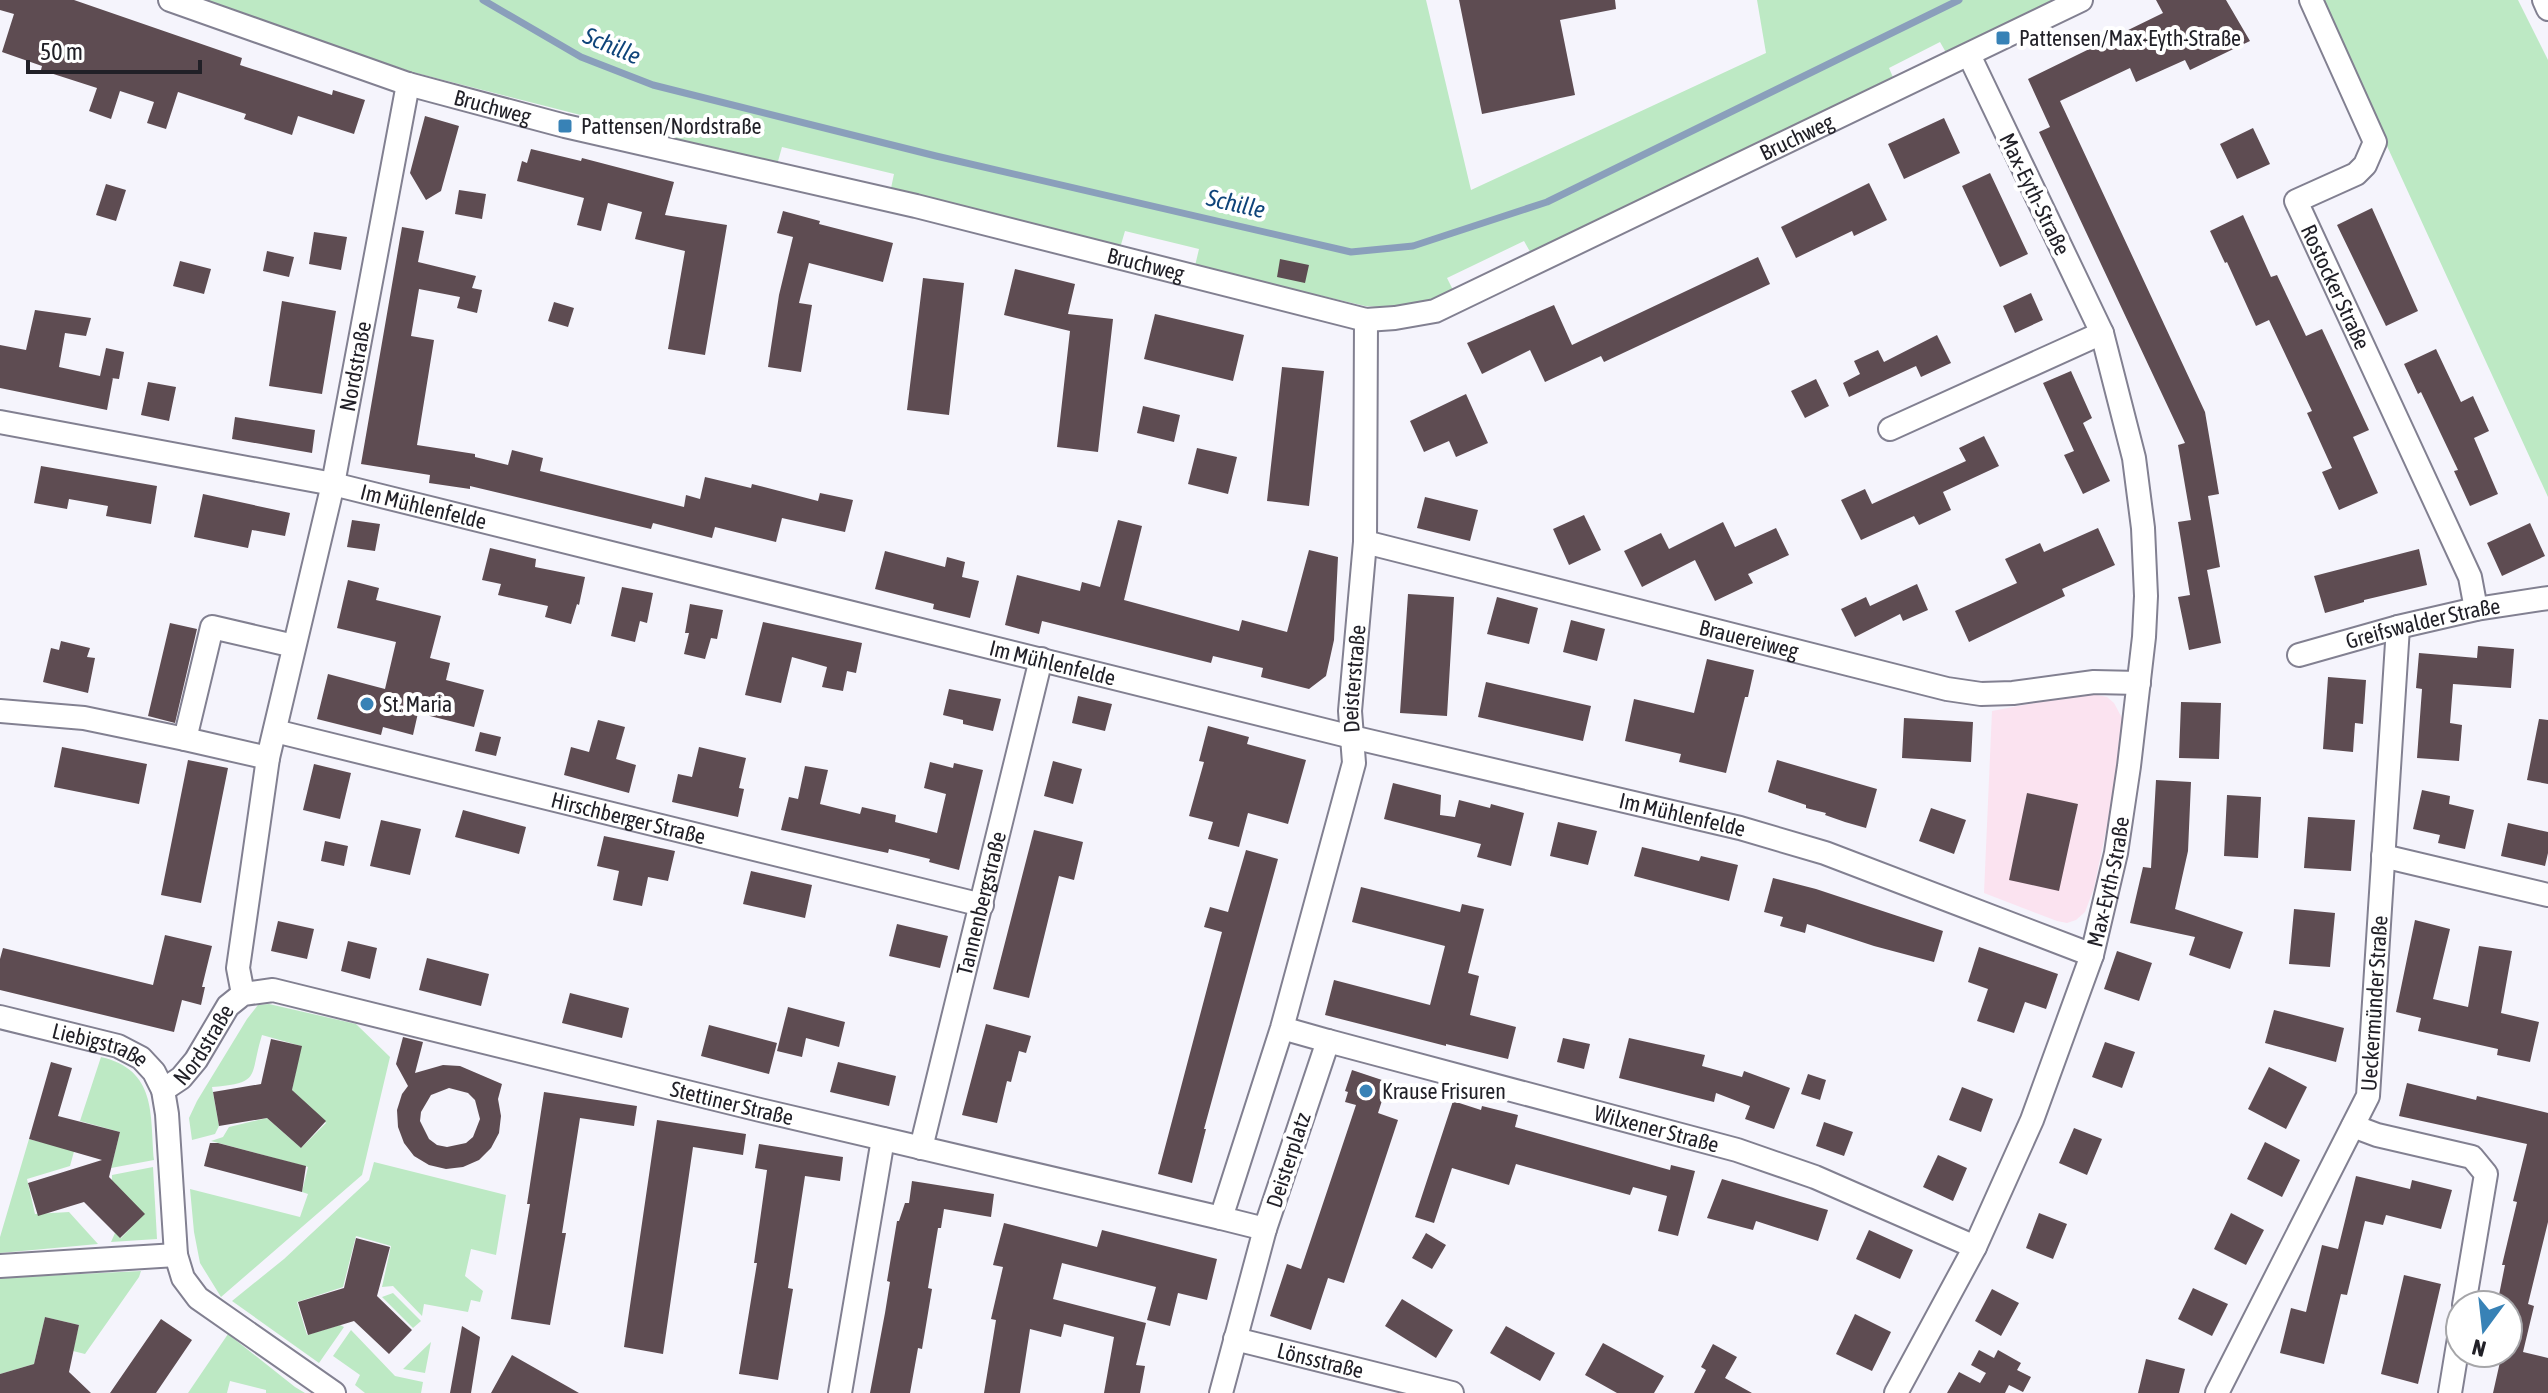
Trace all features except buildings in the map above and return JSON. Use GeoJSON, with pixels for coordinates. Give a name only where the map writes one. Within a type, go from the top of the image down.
{"type":"FeatureCollection","features":[{"type":"Feature","properties":{"kind":"street","name":"Bruchweg"},"geometry":{"type":"LineString","coordinates":[[170,0],[408,84],[565,126],[916,206],[1366,320],[1435,311],[2081,0]]}},
{"type":"Feature","properties":{"kind":"street","name":"Rostocker Straße"},"geometry":{"type":"LineString","coordinates":[[2311,0],[2375,142],[2365,165],[2356,174],[2296,201],[2470,577],[2476,609]]}},
{"type":"Feature","properties":{"kind":"street"},"geometry":{"type":"LineString","coordinates":[[2544,0],[2548,9]]}},
{"type":"Feature","properties":{"kind":"street","name":"Max-Eyth-Straße"},"geometry":{"type":"LineString","coordinates":[[1896,1393],[1975,1247],[2032,1120],[2092,955],[2116,853],[2139,683],[2146,596],[2143,528],[2134,458],[2102,333],[1969,55]]}},
{"type":"Feature","properties":{"kind":"street","name":"Nordstraße"},"geometry":{"type":"LineString","coordinates":[[163,1090],[181,1078],[196,1060],[228,1006],[243,994],[238,968],[268,758],[333,484],[408,84]]}},
{"type":"Feature","properties":{"kind":"street","name":"Deisterstraße"},"geometry":{"type":"LineString","coordinates":[[1282,1028],[1354,763],[1350,711],[1365,542],[1366,320]]}},
{"type":"Feature","properties":{"kind":"street"},"geometry":{"type":"LineString","coordinates":[[1890,429],[2102,333]]}},
{"type":"Feature","properties":{"kind":"street","name":"Im Mühlenfelde"},"geometry":{"type":"LineString","coordinates":[[0,422],[333,484],[1352,737],[1740,828],[1810,848],[2092,955]]}},
{"type":"Feature","properties":{"kind":"street","name":"Brauereiweg"},"geometry":{"type":"LineString","coordinates":[[1365,542],[1947,689],[1981,694],[2094,682],[2139,683]]}},
{"type":"Feature","properties":{"kind":"street","name":"Greifswalder Straße"},"geometry":{"type":"LineString","coordinates":[[2299,655],[2476,609],[2548,598]]}},
{"type":"Feature","properties":{"kind":"street"},"geometry":{"type":"LineString","coordinates":[[185,739],[212,627],[294,646]]}},
{"type":"Feature","properties":{"kind":"street","name":"Ueckermünder Straße"},"geometry":{"type":"LineString","coordinates":[[2217,1393],[2368,1096],[2398,627]]}},
{"type":"Feature","properties":{"kind":"street","name":"Tannenbergstraße"},"geometry":{"type":"LineString","coordinates":[[921,1148],[1041,659]]}},
{"type":"Feature","properties":{"kind":"street"},"geometry":{"type":"LineString","coordinates":[[0,711],[84,718],[268,758]]}},
{"type":"Feature","properties":{"kind":"street","name":"Hirschberger Straße"},"geometry":{"type":"LineString","coordinates":[[275,731],[982,905]]}},
{"type":"Feature","properties":{"kind":"street"},"geometry":{"type":"LineString","coordinates":[[2383,856],[2548,895]]}},
{"type":"Feature","properties":{"kind":"street","name":"Stettiner Straße"},"geometry":{"type":"LineString","coordinates":[[243,994],[273,990],[1221,1218]]}},
{"type":"Feature","properties":{"kind":"street","name":"Liebigstraße"},"geometry":{"type":"LineString","coordinates":[[0,1017],[118,1046],[141,1058],[154,1072],[163,1090],[167,1114],[176,1255],[183,1278],[198,1298],[334,1393]]}},
{"type":"Feature","properties":{"kind":"street"},"geometry":{"type":"LineString","coordinates":[[1282,1028],[1328,1041]]}},
{"type":"Feature","properties":{"kind":"street","name":"Deisterplatz"},"geometry":{"type":"LineString","coordinates":[[1282,1028],[1221,1218],[1265,1229],[1328,1041]]}},
{"type":"Feature","properties":{"kind":"street","name":"Wilxener Straße"},"geometry":{"type":"LineString","coordinates":[[1328,1041],[1737,1150],[1815,1177],[1975,1247]]}},
{"type":"Feature","properties":{"kind":"street"},"geometry":{"type":"LineString","coordinates":[[2353,1126],[2377,1135],[2472,1157],[2486,1174],[2467,1289]]}},
{"type":"Feature","properties":{"kind":"street"},"geometry":{"type":"LineString","coordinates":[[840,1393],[883,1139]]}},
{"type":"Feature","properties":{"kind":"street"},"geometry":{"type":"LineString","coordinates":[[1221,1393],[1265,1229]]}},
{"type":"Feature","properties":{"kind":"street"},"geometry":{"type":"LineString","coordinates":[[0,1266],[176,1255]]}},
{"type":"Feature","properties":{"kind":"street","name":"Lönsstraße"},"geometry":{"type":"LineString","coordinates":[[1235,1339],[1452,1393]]}},
{"type":"Feature","properties":{"kind":"street"},"geometry":{"type":"LineString","coordinates":[[2450,1393],[2454,1369]]}},
{"type":"Feature","properties":{"kind":"shaded area"},"geometry":{"type":"Polygon","coordinates":[[[2087,693],[2107,697],[2114,703],[2122,718],[2122,730],[2111,806],[2094,888],[2085,912],[2067,923],[1984,893],[1992,711],[2087,693]]]}},
{"type":"Feature","properties":{"kind":"green space"},"geometry":{"type":"Polygon","coordinates":[[[198,0],[1426,0],[1471,190],[1766,53],[1757,0],[2059,0],[1948,56],[1940,42],[1889,68],[1895,82],[1533,257],[1524,241],[1447,278],[1455,294],[1433,301],[1388,307],[1365,306],[1195,266],[1199,249],[1125,231],[1120,248],[890,193],[894,174],[782,147],[777,165],[412,72],[198,0]]]}},
{"type":"Feature","properties":{"kind":"green space"},"geometry":{"type":"Polygon","coordinates":[[[2320,0],[2518,0],[2548,60],[2548,497],[2320,0]]]}},
{"type":"Feature","properties":{"kind":"green space"},"geometry":{"type":"Polygon","coordinates":[[[269,1004],[356,1024],[390,1057],[362,1175],[221,1297],[200,1263],[190,1189],[300,1217],[308,1194],[302,1192],[308,1167],[211,1141],[223,1137],[229,1127],[267,1118],[301,1148],[326,1123],[292,1090],[301,1046],[262,1035],[251,1075],[239,1083],[212,1087],[219,1126],[215,1134],[192,1140],[189,1118],[197,1101],[247,1019],[258,1005],[269,1004]]]}},
{"type":"Feature","properties":{"kind":"green space"},"geometry":{"type":"Polygon","coordinates":[[[101,1057],[119,1063],[141,1083],[150,1111],[154,1160],[111,1168],[120,1132],[80,1121],[101,1057]]]}},
{"type":"Feature","properties":{"kind":"green space"},"geometry":{"type":"Polygon","coordinates":[[[29,1139],[75,1148],[70,1166],[27,1179],[35,1214],[69,1212],[98,1244],[0,1253],[0,1237],[29,1139]]]}},
{"type":"Feature","properties":{"kind":"green space"},"geometry":{"type":"Polygon","coordinates":[[[374,1162],[506,1195],[496,1255],[471,1249],[465,1276],[483,1291],[480,1302],[471,1300],[468,1312],[424,1304],[422,1316],[393,1286],[382,1287],[391,1246],[356,1236],[343,1287],[297,1302],[307,1335],[340,1325],[344,1327],[319,1363],[232,1301],[284,1259],[369,1180],[374,1162]]]}},
{"type":"Feature","properties":{"kind":"green space"},"geometry":{"type":"Polygon","coordinates":[[[153,1167],[157,1239],[111,1242],[115,1233],[121,1238],[144,1214],[112,1181],[112,1175],[153,1167]]]}},
{"type":"Feature","properties":{"kind":"green space"},"geometry":{"type":"Polygon","coordinates":[[[141,1271],[85,1354],[73,1351],[79,1325],[45,1317],[34,1364],[0,1374],[0,1278],[141,1271]]]}},
{"type":"Feature","properties":{"kind":"green space"},"geometry":{"type":"Polygon","coordinates":[[[393,1293],[421,1321],[413,1328],[382,1297],[393,1293]]]}},
{"type":"Feature","properties":{"kind":"green space"},"geometry":{"type":"Polygon","coordinates":[[[351,1330],[395,1376],[423,1382],[421,1393],[365,1393],[355,1385],[360,1375],[333,1356],[351,1330]]]}},
{"type":"Feature","properties":{"kind":"green space"},"geometry":{"type":"Polygon","coordinates":[[[228,1334],[305,1393],[266,1393],[266,1390],[230,1381],[227,1393],[188,1393],[228,1334]]]}},
{"type":"Feature","properties":{"kind":"green space"},"geometry":{"type":"Polygon","coordinates":[[[431,1342],[425,1373],[403,1369],[431,1342]]]}},
{"type":"Feature","properties":{"kind":"waterway","name":"Schille"},"geometry":{"type":"LineString","coordinates":[[483,0],[581,57],[653,85],[936,156],[1351,252],[1413,246],[1547,202],[1959,0]]}},
{"type":"Feature","properties":{"kind":"place","name":"Pattensen/Max-Eyth-Straße"},"geometry":{"type":"Point","coordinates":[2003,38]}},
{"type":"Feature","properties":{"kind":"place","name":"Pattensen/Nordstraße"},"geometry":{"type":"Point","coordinates":[565,126]}},
{"type":"Feature","properties":{"kind":"place","name":"St. Maria"},"geometry":{"type":"Point","coordinates":[367,704]}},
{"type":"Feature","properties":{"kind":"place","name":"Krause Frisuren"},"geometry":{"type":"Point","coordinates":[1366,1091]}}]}
